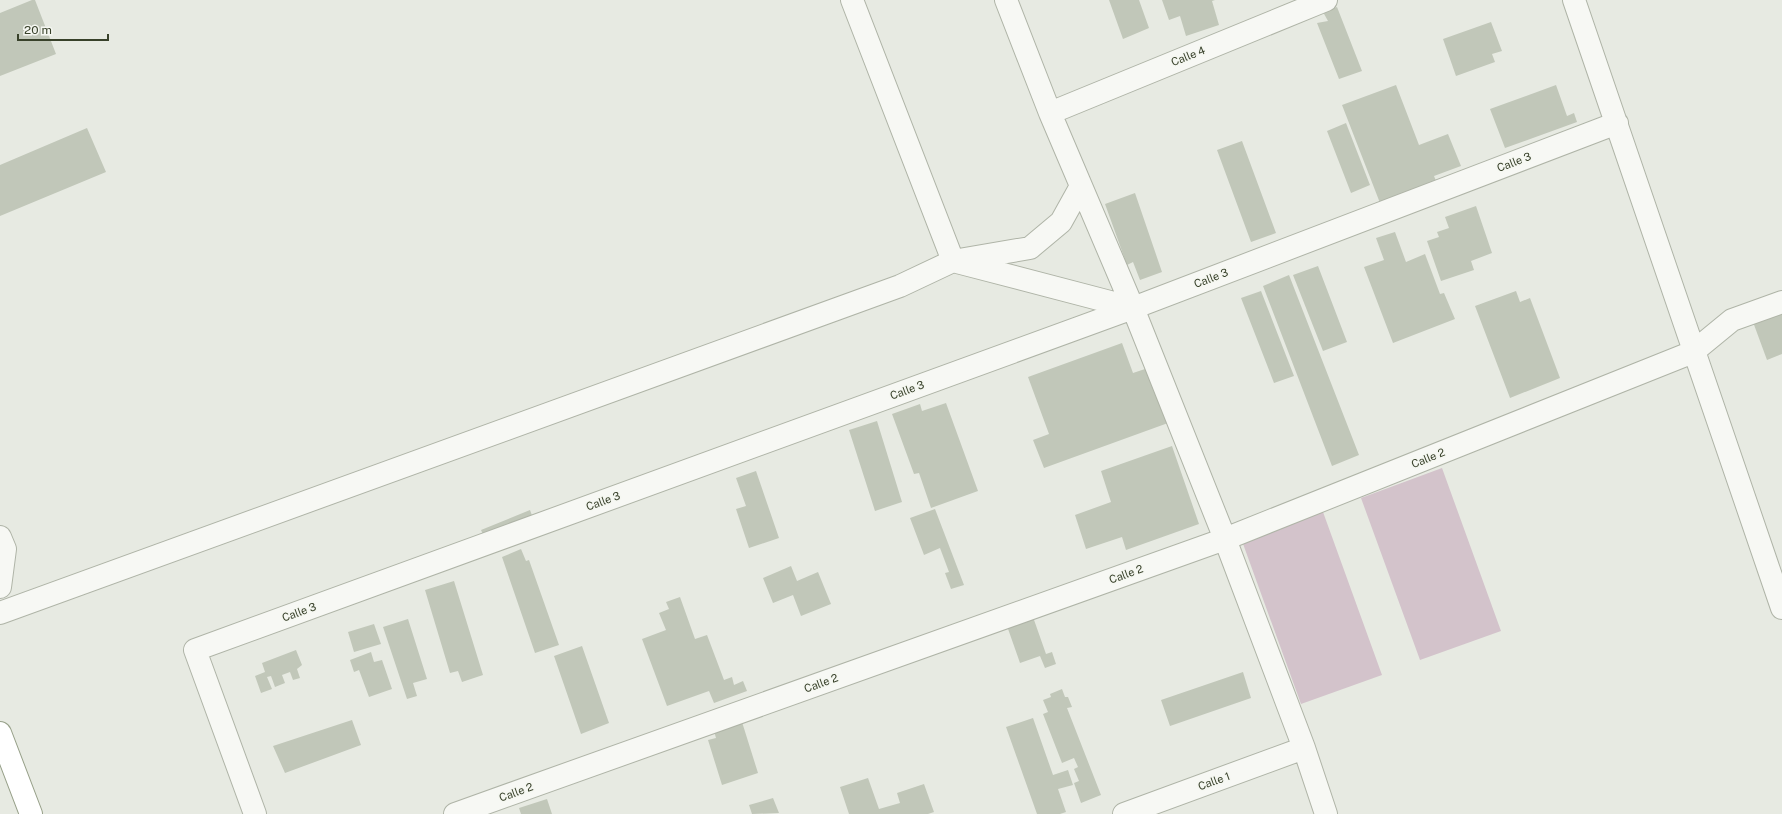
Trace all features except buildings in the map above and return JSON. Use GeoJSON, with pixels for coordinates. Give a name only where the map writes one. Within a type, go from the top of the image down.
{"type":"FeatureCollection","features":[{"type":"Feature","properties":{"kind":"highway"},"geometry":{"type":"LineString","coordinates":[[0,733],[31,814]]}},
{"type":"Feature","properties":{"kind":"street"},"geometry":{"type":"LineString","coordinates":[[852,0],[953,261]]}},
{"type":"Feature","properties":{"kind":"street"},"geometry":{"type":"LineString","coordinates":[[1006,0],[1050,113],[1133,308],[1225,539],[1304,748],[1326,814]]}},
{"type":"Feature","properties":{"kind":"street","name":"Calle 4"},"geometry":{"type":"LineString","coordinates":[[1050,113],[1326,0]]}},
{"type":"Feature","properties":{"kind":"street"},"geometry":{"type":"LineString","coordinates":[[1574,0],[1617,123],[1693,352],[1782,608]]}},
{"type":"Feature","properties":{"kind":"street","name":"Calle 3"},"geometry":{"type":"LineString","coordinates":[[255,814],[195,650],[1133,308],[1617,123]]}},
{"type":"Feature","properties":{"kind":"street"},"geometry":{"type":"LineString","coordinates":[[0,613],[900,286],[953,261],[1030,248],[1061,222],[1081,186]]}},
{"type":"Feature","properties":{"kind":"street"},"geometry":{"type":"LineString","coordinates":[[953,261],[1133,308]]}},
{"type":"Feature","properties":{"kind":"street","name":"Calle 2"},"geometry":{"type":"LineString","coordinates":[[455,814],[1225,539],[1693,352],[1732,320],[1782,302]]}},
{"type":"Feature","properties":{"kind":"street"},"geometry":{"type":"LineString","coordinates":[[0,537],[5,549],[0,587]]}},
{"type":"Feature","properties":{"kind":"street","name":"Calle 1"},"geometry":{"type":"LineString","coordinates":[[1124,814],[1304,748]]}},
{"type":"Feature","properties":{"kind":"shaded area"},"geometry":{"type":"Polygon","coordinates":[[[1442,468],[1501,631],[1420,660],[1361,498],[1442,468]]]}},
{"type":"Feature","properties":{"kind":"shaded area"},"geometry":{"type":"Polygon","coordinates":[[[1323,512],[1382,675],[1301,704],[1242,541],[1323,512]]]}}]}
